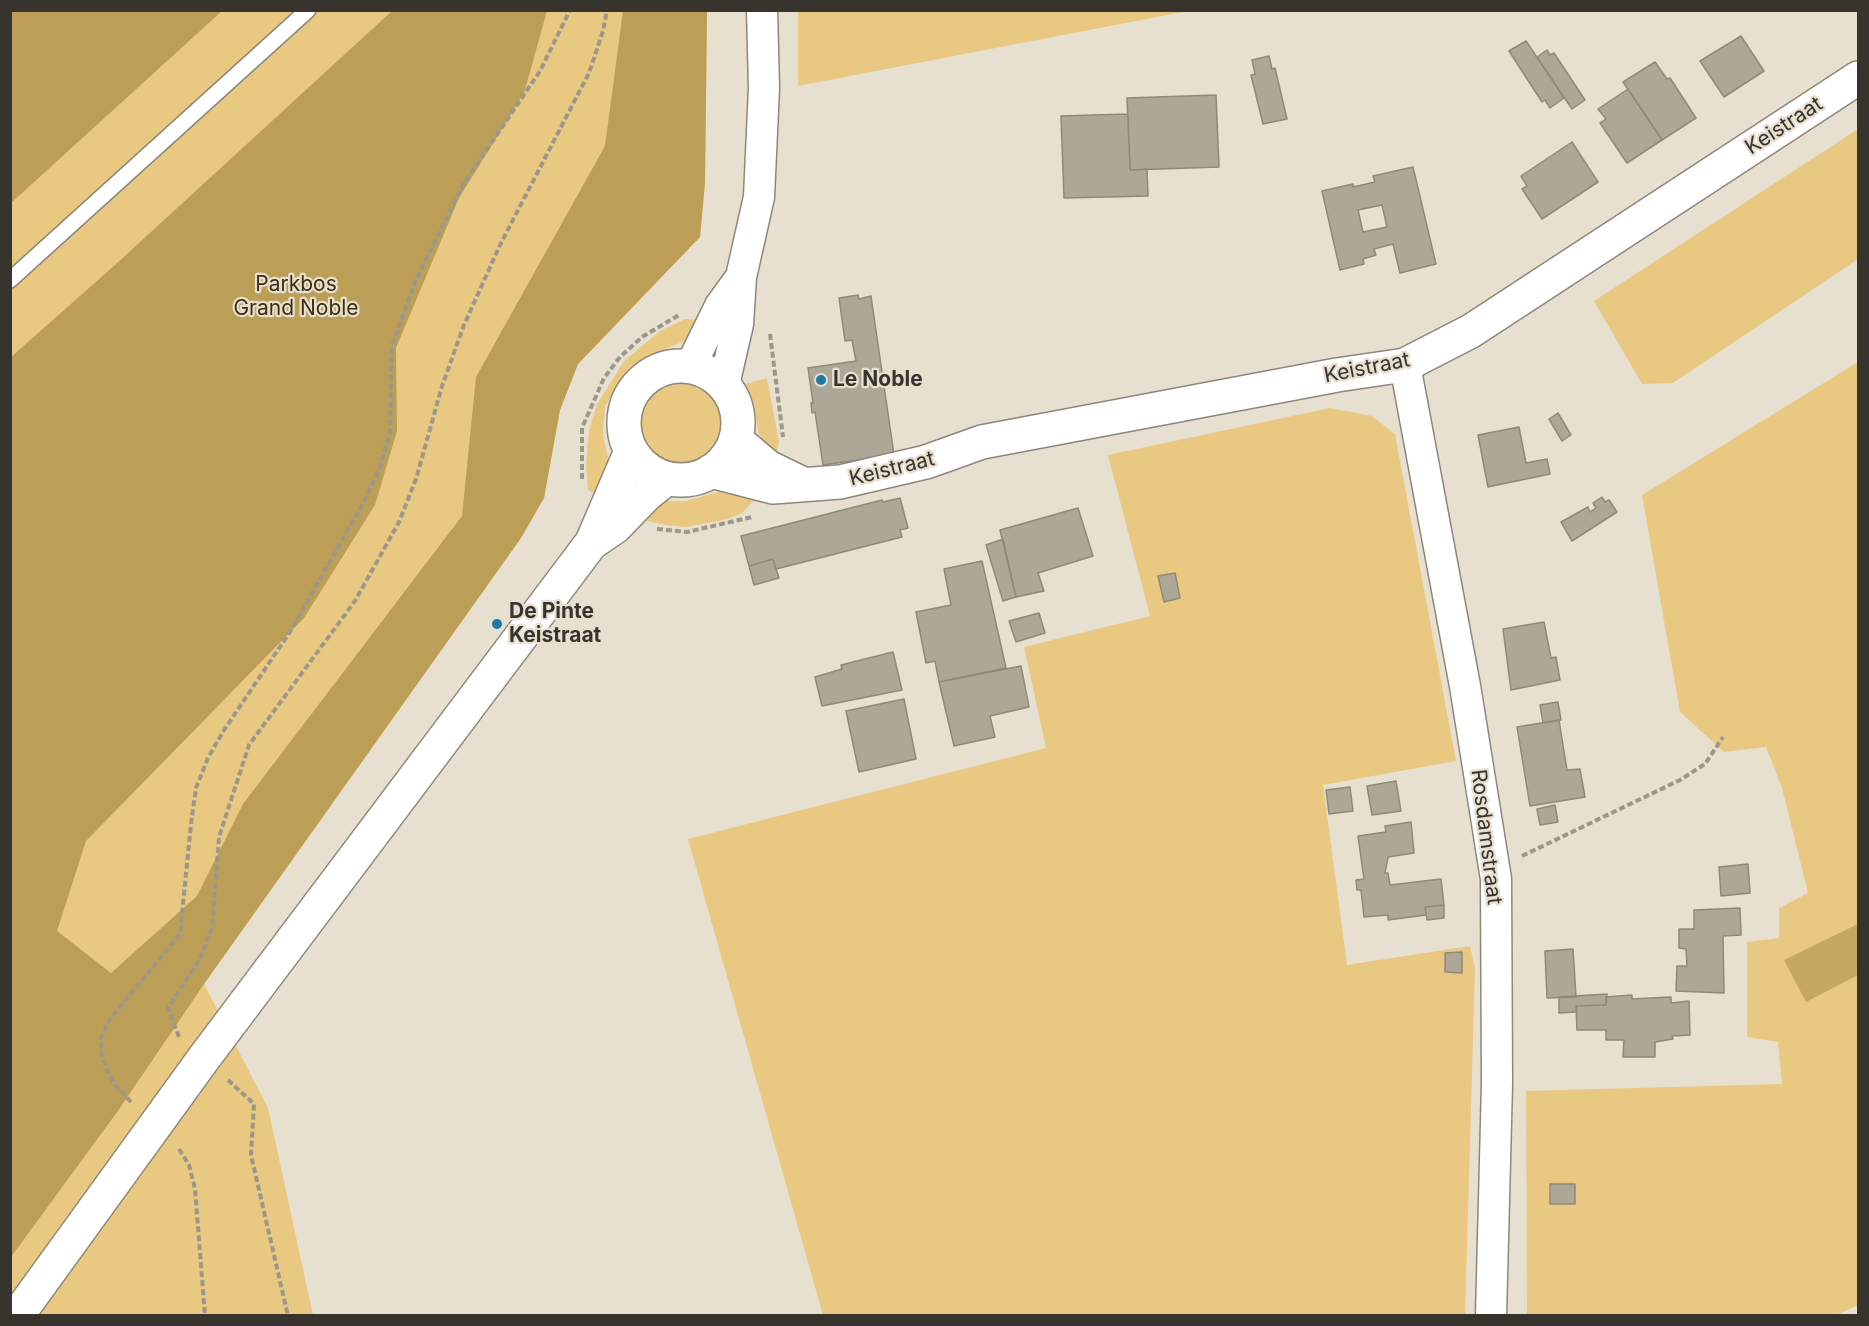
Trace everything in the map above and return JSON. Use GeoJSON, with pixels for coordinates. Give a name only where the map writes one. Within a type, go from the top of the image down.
{"type":"FeatureCollection","features":[{"type":"Feature","properties":{"kind":"street"},"geometry":{"type":"LineString","coordinates":[[724,385],[726,321],[741,277],[759,197],[764,88],[762,10]]}},
{"type":"Feature","properties":{"kind":"street","name":"Keistraat"},"geometry":{"type":"LineString","coordinates":[[711,471],[773,487],[792,478],[840,482],[887,472],[982,442],[1337,375],[1405,365],[1471,331],[1858,78]]}},
{"type":"Feature","properties":{"kind":"street"},"geometry":{"type":"LineString","coordinates":[[690,367],[726,321]]}},
{"type":"Feature","properties":{"kind":"street","name":"Rosdamstraat"},"geometry":{"type":"LineString","coordinates":[[1405,365],[1465,686],[1494,869],[1497,1083],[1491,1316]]}},
{"type":"Feature","properties":{"kind":"street"},"geometry":{"type":"LineString","coordinates":[[674,367],[703,370],[724,385],[737,411],[736,440],[726,458],[711,471],[697,478],[681,480],[666,478],[640,463],[631,451],[625,436],[623,420],[634,391],[658,370],[674,367]]}},
{"type":"Feature","properties":{"kind":"street"},"geometry":{"type":"LineString","coordinates":[[736,440],[768,467],[792,478]]}},
{"type":"Feature","properties":{"kind":"street"},"geometry":{"type":"LineString","coordinates":[[615,513],[631,451]]}},
{"type":"Feature","properties":{"kind":"street"},"geometry":{"type":"LineString","coordinates":[[17,1316],[204,1058],[592,542],[615,513],[647,494],[666,478]]}},
{"type":"Feature","properties":{"kind":"lane"},"geometry":{"type":"LineString","coordinates":[[10,280],[308,10]]}},
{"type":"Feature","properties":{"kind":"path"},"geometry":{"type":"LineString","coordinates":[[206,1316],[195,1189],[189,1165],[177,1145],[115,1085],[101,1052],[101,1038],[108,1022],[180,934],[190,824],[196,789],[208,758],[224,730],[290,632],[365,500],[380,467],[390,432],[392,346],[415,282],[463,185],[540,71],[570,10]]}},
{"type":"Feature","properties":{"kind":"path"},"geometry":{"type":"LineString","coordinates":[[288,1316],[251,1155],[254,1104],[177,1035],[168,1008],[200,959],[212,928],[219,837],[249,745],[356,601],[399,522],[416,479],[442,386],[464,325],[500,244],[589,73],[607,10]]}},
{"type":"Feature","properties":{"kind":"path"},"geometry":{"type":"LineString","coordinates":[[745,518],[687,532],[665,531],[615,513],[583,494],[580,461],[582,428],[604,378],[620,357],[657,326],[686,311],[769,333],[784,443],[792,478]]}},
{"type":"Feature","properties":{"kind":"path"},"geometry":{"type":"LineString","coordinates":[[1494,869],[1596,823],[1680,780],[1705,764],[1723,737]]}},
{"type":"Feature","properties":{"kind":"green space"},"geometry":{"type":"Polygon","coordinates":[[[11,10],[222,10],[222,11],[11,203],[11,10]]]}},
{"type":"Feature","properties":{"kind":"green space","name":"Parkbos Grand Noble"},"geometry":{"type":"Polygon","coordinates":[[[393,10],[547,11],[524,93],[459,198],[396,348],[397,431],[375,505],[304,618],[86,841],[57,931],[111,973],[197,896],[243,804],[462,516],[476,377],[605,146],[623,11],[707,11],[705,183],[700,237],[578,364],[560,410],[544,498],[521,538],[204,984],[120,1108],[11,1257],[11,357],[115,265],[393,10]]]}},
{"type":"Feature","properties":{"kind":"green space"},"geometry":{"type":"Polygon","coordinates":[[[798,10],[1188,11],[798,86],[798,10]]]}},
{"type":"Feature","properties":{"kind":"green space","name":"Parkbos Grand Noble"},"geometry":{"type":"Polygon","coordinates":[[[11,11],[707,11],[705,183],[700,237],[578,364],[560,410],[544,498],[521,538],[204,984],[268,1108],[313,1315],[11,1315],[11,11]]]}},
{"type":"Feature","properties":{"kind":"green space"},"geometry":{"type":"Polygon","coordinates":[[[1858,129],[1858,259],[1673,383],[1642,384],[1594,301],[1858,129]]]}},
{"type":"Feature","properties":{"kind":"green space"},"geometry":{"type":"Polygon","coordinates":[[[685,319],[699,320],[699,325],[687,340],[651,355],[628,369],[605,406],[603,435],[609,463],[598,496],[588,490],[586,465],[589,430],[597,404],[625,360],[660,331],[685,319]]]}},
{"type":"Feature","properties":{"kind":"green space"},"geometry":{"type":"Polygon","coordinates":[[[1858,362],[1858,1305],[1834,1316],[1527,1315],[1526,1091],[1782,1084],[1778,1042],[1747,1037],[1747,942],[1779,938],[1779,908],[1808,893],[1782,788],[1766,747],[1724,752],[1680,712],[1642,495],[1858,362]]]}},
{"type":"Feature","properties":{"kind":"green space"},"geometry":{"type":"Polygon","coordinates":[[[767,378],[779,442],[777,453],[766,447],[758,432],[754,403],[745,384],[767,378]]]}},
{"type":"Feature","properties":{"kind":"green space"},"geometry":{"type":"Polygon","coordinates":[[[679,382],[702,389],[714,401],[721,424],[714,447],[702,459],[679,466],[656,459],[644,447],[637,424],[644,401],[656,389],[679,382]]]}},
{"type":"Feature","properties":{"kind":"green space"},"geometry":{"type":"Polygon","coordinates":[[[1330,408],[1372,416],[1395,434],[1456,761],[1323,785],[1347,965],[1470,946],[1475,968],[1465,1315],[823,1315],[688,839],[1046,748],[1024,647],[1150,616],[1108,455],[1330,408]]]}},
{"type":"Feature","properties":{"kind":"green space"},"geometry":{"type":"Polygon","coordinates":[[[722,491],[760,494],[742,513],[728,519],[686,527],[639,519],[664,501],[686,501],[722,491]]]}},
{"type":"Feature","properties":{"kind":"shaded area"},"geometry":{"type":"Polygon","coordinates":[[[1858,924],[1858,975],[1806,1002],[1784,960],[1858,924]]]}},
{"type":"Feature","properties":{"kind":"building"},"geometry":{"type":"Polygon","coordinates":[[[1741,36],[1764,71],[1724,97],[1700,61],[1741,36]]]}},
{"type":"Feature","properties":{"kind":"building"},"geometry":{"type":"Polygon","coordinates":[[[1526,41],[1564,98],[1550,108],[1545,100],[1542,102],[1509,51],[1526,41]]]}},
{"type":"Feature","properties":{"kind":"building"},"geometry":{"type":"Polygon","coordinates":[[[1547,50],[1550,55],[1554,53],[1585,100],[1572,109],[1537,57],[1547,50]]]}},
{"type":"Feature","properties":{"kind":"building"},"geometry":{"type":"Polygon","coordinates":[[[1269,56],[1272,69],[1275,68],[1287,119],[1263,124],[1251,75],[1255,74],[1252,60],[1269,56]]]}},
{"type":"Feature","properties":{"kind":"building"},"geometry":{"type":"Polygon","coordinates":[[[1655,62],[1667,79],[1670,78],[1696,118],[1662,140],[1623,82],[1655,62]]]}},
{"type":"Feature","properties":{"kind":"building"},"geometry":{"type":"Polygon","coordinates":[[[1628,89],[1662,140],[1627,163],[1600,123],[1606,119],[1598,109],[1628,89]]]}},
{"type":"Feature","properties":{"kind":"building"},"geometry":{"type":"Polygon","coordinates":[[[1216,95],[1219,167],[1130,170],[1127,98],[1216,95]]]}},
{"type":"Feature","properties":{"kind":"building"},"geometry":{"type":"Polygon","coordinates":[[[1128,114],[1130,170],[1147,169],[1148,196],[1064,198],[1061,116],[1128,114]]]}},
{"type":"Feature","properties":{"kind":"building"},"geometry":{"type":"Polygon","coordinates":[[[1572,142],[1598,182],[1542,219],[1522,189],[1527,186],[1521,176],[1572,142]]]}},
{"type":"Feature","properties":{"kind":"building"},"geometry":{"type":"Polygon","coordinates":[[[1413,167],[1436,264],[1400,273],[1393,244],[1374,249],[1376,255],[1363,259],[1364,264],[1340,270],[1322,191],[1375,182],[1373,176],[1413,167]],[[1382,205],[1358,210],[1363,232],[1387,227],[1382,205]]]}},
{"type":"Feature","properties":{"kind":"building"},"geometry":{"type":"Polygon","coordinates":[[[858,295],[859,299],[871,296],[894,455],[823,465],[815,412],[812,413],[811,403],[813,403],[808,368],[856,361],[852,340],[845,341],[839,298],[858,295]]]}},
{"type":"Feature","properties":{"kind":"building"},"geometry":{"type":"Polygon","coordinates":[[[1558,413],[1571,435],[1562,441],[1549,419],[1558,413]]]}},
{"type":"Feature","properties":{"kind":"building"},"geometry":{"type":"Polygon","coordinates":[[[1519,427],[1526,463],[1547,459],[1550,474],[1488,487],[1478,435],[1519,427]]]}},
{"type":"Feature","properties":{"kind":"building"},"geometry":{"type":"Polygon","coordinates":[[[1602,497],[1605,502],[1609,500],[1617,512],[1572,541],[1561,522],[1588,507],[1590,512],[1596,508],[1593,503],[1602,497]]]}},
{"type":"Feature","properties":{"kind":"building"},"geometry":{"type":"Polygon","coordinates":[[[900,498],[908,528],[900,530],[902,537],[776,569],[773,559],[749,566],[741,536],[882,500],[883,502],[900,498]]]}},
{"type":"Feature","properties":{"kind":"building"},"geometry":{"type":"Polygon","coordinates":[[[1078,508],[1093,556],[1038,573],[1044,591],[1016,597],[1000,530],[1078,508]]]}},
{"type":"Feature","properties":{"kind":"building"},"geometry":{"type":"Polygon","coordinates":[[[1003,539],[1016,597],[1003,601],[986,545],[1003,539]]]}},
{"type":"Feature","properties":{"kind":"building"},"geometry":{"type":"Polygon","coordinates":[[[773,559],[779,578],[754,585],[749,566],[773,559]]]}},
{"type":"Feature","properties":{"kind":"building"},"geometry":{"type":"Polygon","coordinates":[[[982,561],[1006,668],[939,682],[935,661],[926,663],[916,612],[951,605],[944,569],[982,561]]]}},
{"type":"Feature","properties":{"kind":"building"},"geometry":{"type":"Polygon","coordinates":[[[1175,573],[1180,598],[1164,602],[1158,576],[1175,573]]]}},
{"type":"Feature","properties":{"kind":"building"},"geometry":{"type":"Polygon","coordinates":[[[1039,613],[1045,633],[1016,642],[1009,621],[1039,613]]]}},
{"type":"Feature","properties":{"kind":"building"},"geometry":{"type":"Polygon","coordinates":[[[1544,622],[1551,658],[1556,657],[1560,680],[1511,690],[1503,629],[1544,622]]]}},
{"type":"Feature","properties":{"kind":"building"},"geometry":{"type":"Polygon","coordinates":[[[893,652],[902,690],[822,706],[815,677],[842,669],[841,665],[893,652]]]}},
{"type":"Feature","properties":{"kind":"building"},"geometry":{"type":"Polygon","coordinates":[[[1021,666],[1029,707],[990,716],[995,737],[954,746],[939,682],[1021,666]]]}},
{"type":"Feature","properties":{"kind":"building"},"geometry":{"type":"Polygon","coordinates":[[[904,699],[916,759],[859,772],[846,711],[904,699]]]}},
{"type":"Feature","properties":{"kind":"building"},"geometry":{"type":"Polygon","coordinates":[[[1558,702],[1561,720],[1543,723],[1540,705],[1558,702]]]}},
{"type":"Feature","properties":{"kind":"building"},"geometry":{"type":"Polygon","coordinates":[[[1559,720],[1567,770],[1580,769],[1585,797],[1530,806],[1517,727],[1559,720]]]}},
{"type":"Feature","properties":{"kind":"building"},"geometry":{"type":"Polygon","coordinates":[[[1396,781],[1401,811],[1372,815],[1367,786],[1396,781]]]}},
{"type":"Feature","properties":{"kind":"building"},"geometry":{"type":"Polygon","coordinates":[[[1350,787],[1353,811],[1329,814],[1326,790],[1350,787]]]}},
{"type":"Feature","properties":{"kind":"building"},"geometry":{"type":"Polygon","coordinates":[[[1555,805],[1558,822],[1540,825],[1537,809],[1555,805]]]}},
{"type":"Feature","properties":{"kind":"building"},"geometry":{"type":"Polygon","coordinates":[[[1411,822],[1414,853],[1388,857],[1385,873],[1388,873],[1390,885],[1441,879],[1444,905],[1425,907],[1426,915],[1388,920],[1388,915],[1364,917],[1361,890],[1357,890],[1356,880],[1364,879],[1358,836],[1386,832],[1385,826],[1411,822]]]}},
{"type":"Feature","properties":{"kind":"building"},"geometry":{"type":"Polygon","coordinates":[[[1748,864],[1750,893],[1721,896],[1719,867],[1748,864]]]}},
{"type":"Feature","properties":{"kind":"building"},"geometry":{"type":"Polygon","coordinates":[[[1444,905],[1444,918],[1427,920],[1425,907],[1444,905]]]}},
{"type":"Feature","properties":{"kind":"building"},"geometry":{"type":"Polygon","coordinates":[[[1740,908],[1741,935],[1723,936],[1724,993],[1676,991],[1677,966],[1687,966],[1686,949],[1679,948],[1679,929],[1694,929],[1694,910],[1740,908]]]}},
{"type":"Feature","properties":{"kind":"building"},"geometry":{"type":"Polygon","coordinates":[[[1573,949],[1576,997],[1547,998],[1545,951],[1573,949]]]}},
{"type":"Feature","properties":{"kind":"building"},"geometry":{"type":"Polygon","coordinates":[[[1462,952],[1462,973],[1445,972],[1445,953],[1462,952]]]}},
{"type":"Feature","properties":{"kind":"building"},"geometry":{"type":"Polygon","coordinates":[[[1607,994],[1606,1005],[1576,1006],[1577,1012],[1559,1013],[1559,997],[1607,994]]]}},
{"type":"Feature","properties":{"kind":"building"},"geometry":{"type":"Polygon","coordinates":[[[1632,995],[1632,999],[1671,997],[1671,1003],[1689,1001],[1690,1035],[1672,1036],[1673,1039],[1655,1042],[1655,1057],[1623,1057],[1624,1040],[1606,1040],[1606,1030],[1577,1030],[1576,1006],[1606,1005],[1606,997],[1632,995]]]}},
{"type":"Feature","properties":{"kind":"building"},"geometry":{"type":"Polygon","coordinates":[[[1550,1184],[1575,1184],[1575,1204],[1550,1204],[1550,1184]]]}},
{"type":"Feature","properties":{"kind":"place","name":"Le Noble"},"geometry":{"type":"Point","coordinates":[821,380]}},
{"type":"Feature","properties":{"kind":"place","name":"De Pinte Keistraat"},"geometry":{"type":"Point","coordinates":[497,624]}}]}
